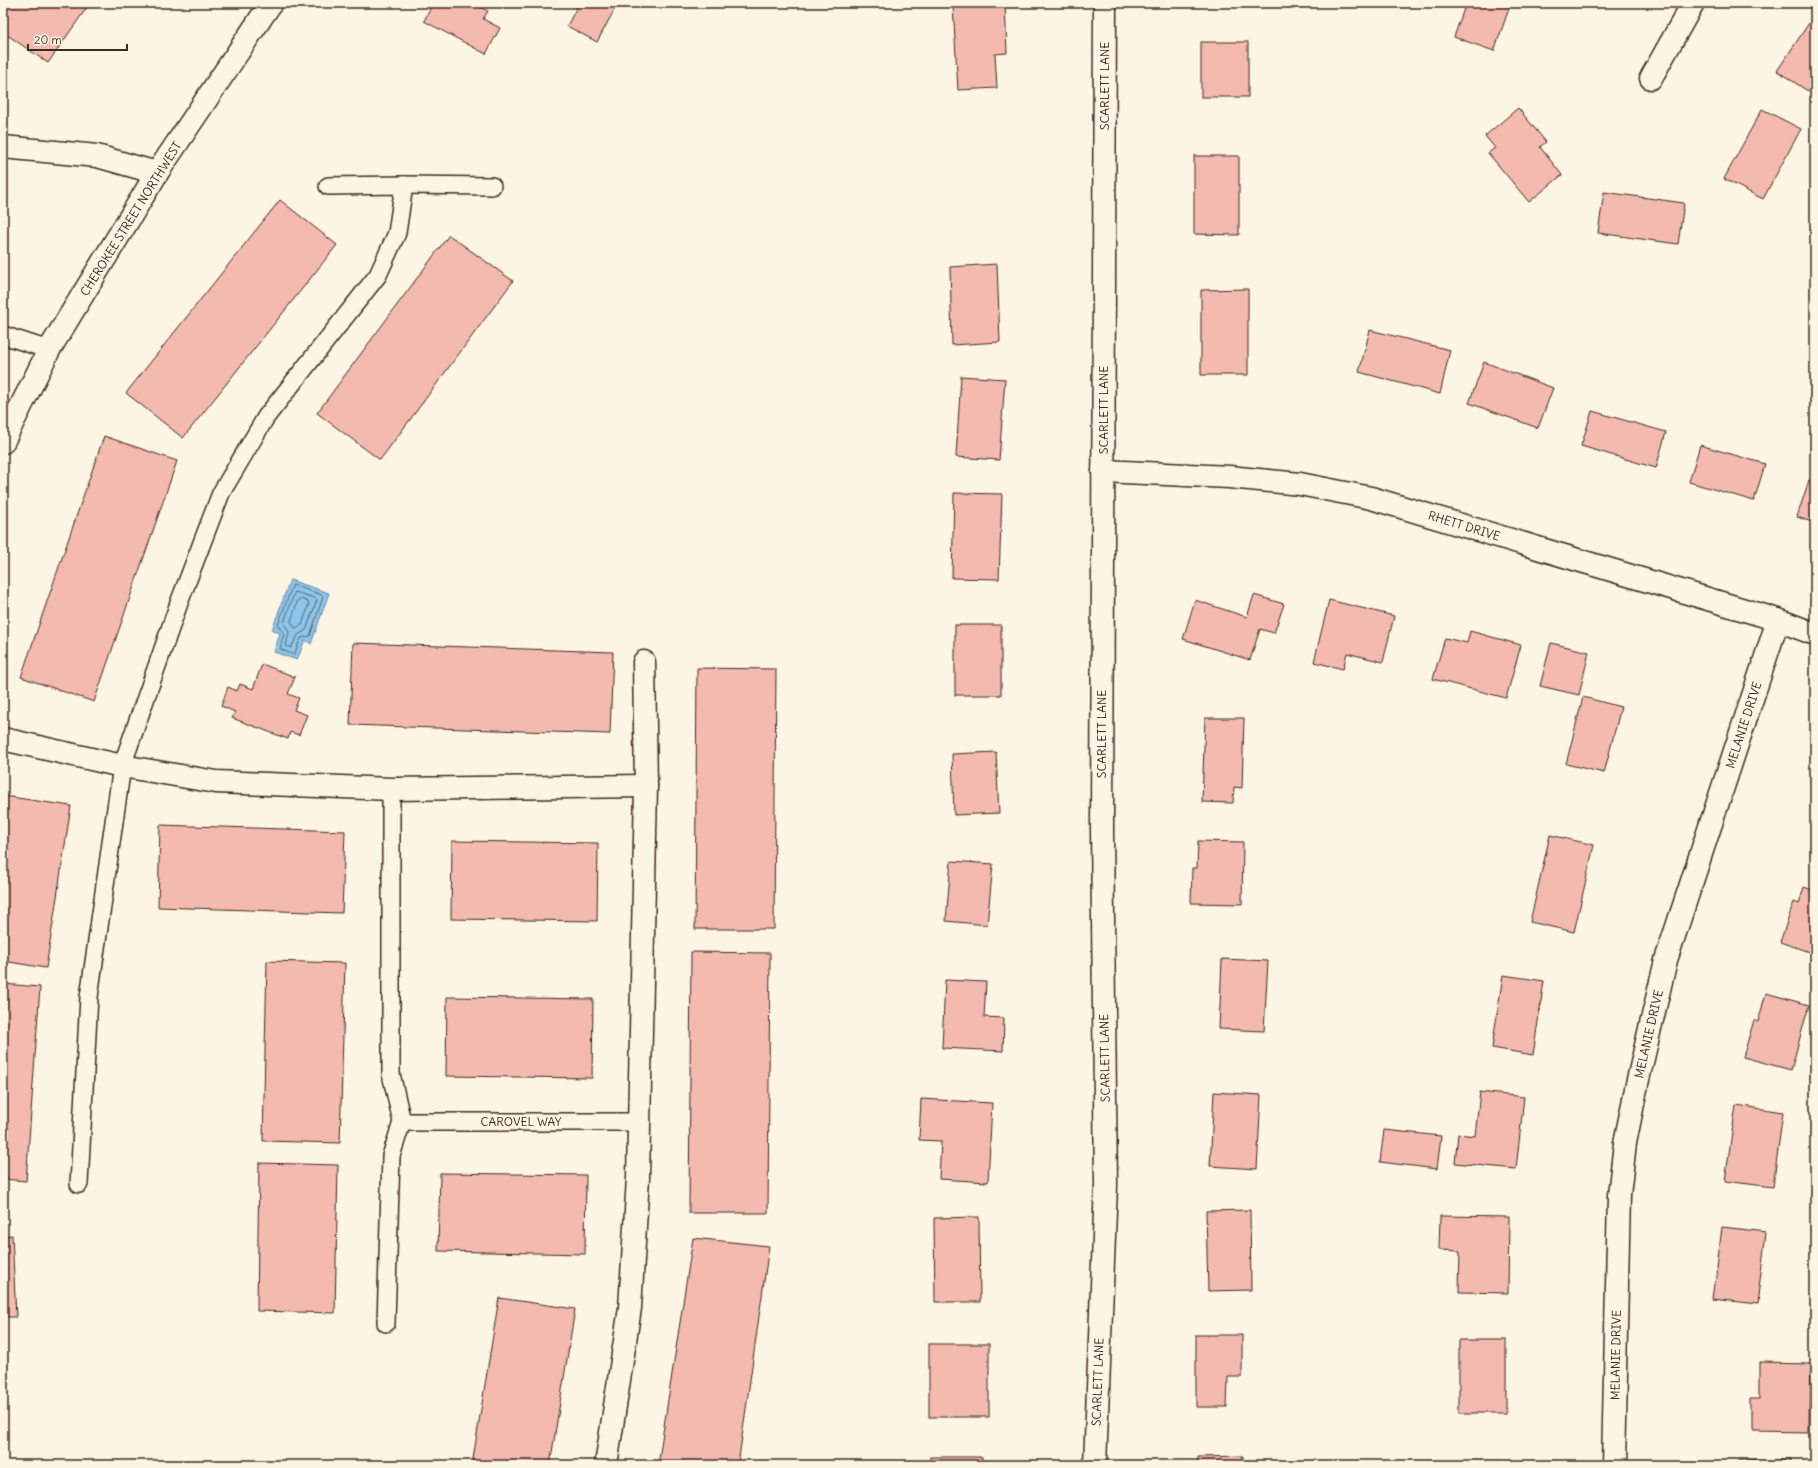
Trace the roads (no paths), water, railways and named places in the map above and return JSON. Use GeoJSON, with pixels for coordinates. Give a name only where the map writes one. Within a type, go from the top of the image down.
{"type":"FeatureCollection","features":[{"type":"Feature","properties":{"kind":"street","name":"CHEROKEE STREET NORTHWEST"},"geometry":{"type":"LineString","coordinates":[[3,442],[49,350],[157,173],[271,3]]}},
{"type":"Feature","properties":{"kind":"street","name":"SCARLETT LANE"},"geometry":{"type":"LineString","coordinates":[[1095,1465],[1106,1185],[1102,829],[1105,3]]}},
{"type":"Feature","properties":{"kind":"street"},"geometry":{"type":"LineString","coordinates":[[1651,78],[1693,3]]}},
{"type":"Feature","properties":{"kind":"street"},"geometry":{"type":"LineString","coordinates":[[3,147],[97,156],[157,173]]}},
{"type":"Feature","properties":{"kind":"street","name":"RHETT DRIVE"},"geometry":{"type":"LineString","coordinates":[[1103,471],[1229,477],[1292,483],[1371,498],[1778,620],[1815,634]]}},
{"type":"Feature","properties":{"kind":"street","name":"MELANIE DRIVE"},"geometry":{"type":"LineString","coordinates":[[1613,1465],[1619,1195],[1625,1143],[1666,960],[1778,620]]}},
{"type":"Feature","properties":{"kind":"street"},"geometry":{"type":"LineString","coordinates":[[606,1465],[630,1308],[634,1248],[639,1122],[646,786],[644,662]]}},
{"type":"Feature","properties":{"kind":"street"},"geometry":{"type":"LineString","coordinates":[[3,739],[122,766],[216,782],[391,789],[646,786]]}},
{"type":"Feature","properties":{"kind":"lane"},"geometry":{"type":"LineString","coordinates":[[79,1184],[89,997],[122,766],[179,603],[221,493],[266,417],[378,274],[397,233],[404,185]]}},
{"type":"Feature","properties":{"kind":"lane"},"geometry":{"type":"LineString","coordinates":[[328,186],[492,186]]}},
{"type":"Feature","properties":{"kind":"lane"},"geometry":{"type":"LineString","coordinates":[[3,335],[49,350]]}},
{"type":"Feature","properties":{"kind":"lane"},"geometry":{"type":"LineString","coordinates":[[386,1323],[391,1156],[402,1122],[391,1074],[391,789]]}},
{"type":"Feature","properties":{"kind":"lane","name":"CAROVEL WAY"},"geometry":{"type":"LineString","coordinates":[[402,1122],[639,1122]]}},
{"type":"Feature","properties":{"kind":"water"},"geometry":{"type":"Polygon","coordinates":[[[290,580],[329,593],[311,644],[305,640],[297,660],[274,652],[280,633],[272,630],[290,580]]]}}]}
